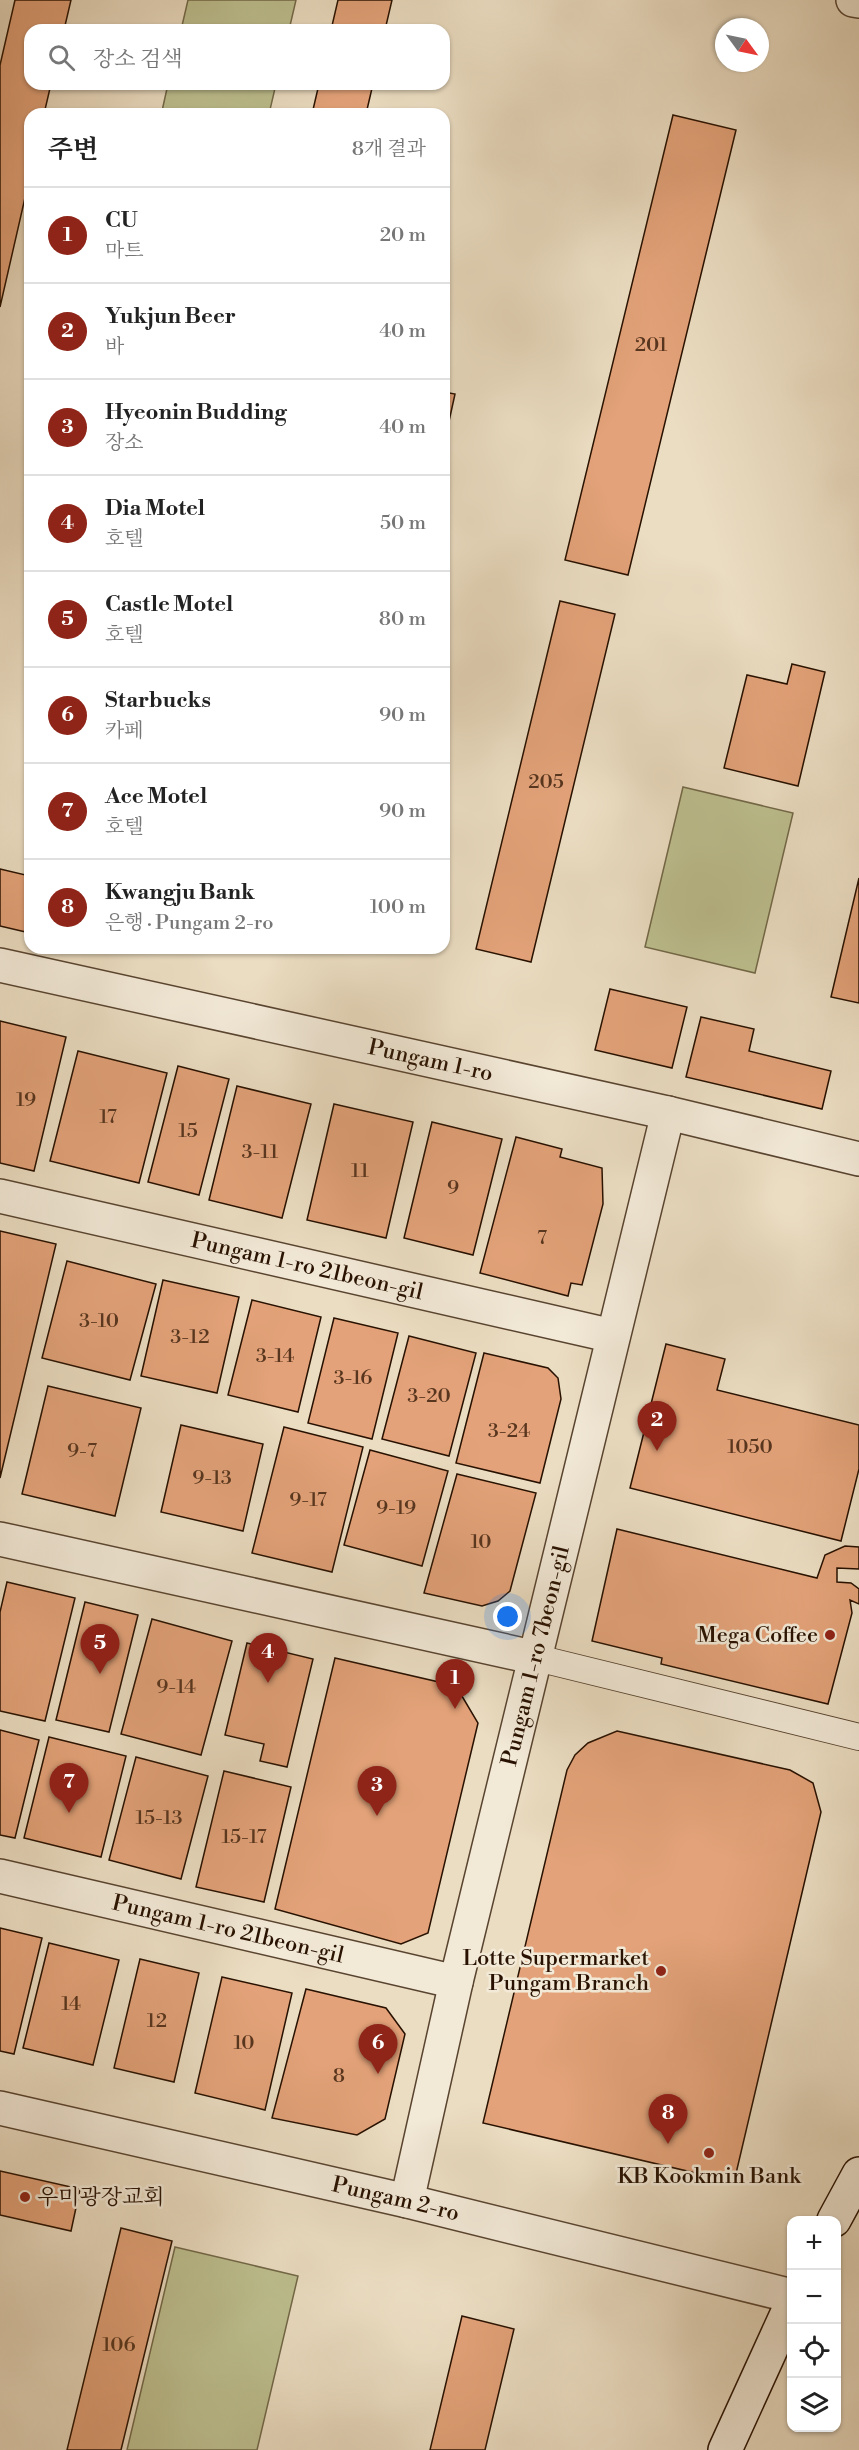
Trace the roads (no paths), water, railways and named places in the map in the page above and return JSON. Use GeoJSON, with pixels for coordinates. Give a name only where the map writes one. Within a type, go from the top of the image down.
{"type":"FeatureCollection","features":[{"type":"Feature","properties":{"kind":"street"},"geometry":{"type":"LineString","coordinates":[[853,0],[859,1]]}},
{"type":"Feature","properties":{"kind":"street","name":"Pungam 1-ro"},"geometry":{"type":"LineString","coordinates":[[0,965],[668,1113],[859,1159]]}},
{"type":"Feature","properties":{"kind":"street","name":"Pungam 1-ro 7beon-gil"},"geometry":{"type":"LineString","coordinates":[[408,2201],[456,1982],[537,1658],[668,1113]]}},
{"type":"Feature","properties":{"kind":"street","name":"Pungam 1-ro 21beon-gil"},"geometry":{"type":"LineString","coordinates":[[0,1196],[613,1336]]}},
{"type":"Feature","properties":{"kind":"street"},"geometry":{"type":"LineString","coordinates":[[0,1539],[537,1658],[859,1737]]}},
{"type":"Feature","properties":{"kind":"street","name":"Pungam 1-ro 21beon-gil"},"geometry":{"type":"LineString","coordinates":[[0,1876],[456,1982]]}},
{"type":"Feature","properties":{"kind":"street","name":"Pungam 2-ro"},"geometry":{"type":"LineString","coordinates":[[0,2108],[408,2201],[787,2295]]}},
{"type":"Feature","properties":{"kind":"street"},"geometry":{"type":"LineString","coordinates":[[836,2216],[859,2174]]}},
{"type":"Feature","properties":{"kind":"street"},"geometry":{"type":"LineString","coordinates":[[725,2450],[787,2314]]}},
{"type":"Feature","properties":{"kind":"place","name":"Yukjun Beer"},"geometry":{"type":"Point","coordinates":[657,1451]}},
{"type":"Feature","properties":{"kind":"place","name":"Mega Coffee"},"geometry":{"type":"Point","coordinates":[830,1635]}},
{"type":"Feature","properties":{"kind":"place","name":"Castle Motel"},"geometry":{"type":"Point","coordinates":[100,1674]}},
{"type":"Feature","properties":{"kind":"place","name":"Dia Motel"},"geometry":{"type":"Point","coordinates":[268,1683]}},
{"type":"Feature","properties":{"kind":"place","name":"CU"},"geometry":{"type":"Point","coordinates":[455,1709]}},
{"type":"Feature","properties":{"kind":"place","name":"Ace Motel"},"geometry":{"type":"Point","coordinates":[69,1813]}},
{"type":"Feature","properties":{"kind":"place","name":"Hyeonin Budding"},"geometry":{"type":"Point","coordinates":[377,1816]}},
{"type":"Feature","properties":{"kind":"place","name":"Lotte Supermarket Pungam Branch"},"geometry":{"type":"Point","coordinates":[661,1971]}},
{"type":"Feature","properties":{"kind":"place","name":"Starbucks"},"geometry":{"type":"Point","coordinates":[378,2074]}},
{"type":"Feature","properties":{"kind":"place","name":"Kwangju Bank"},"geometry":{"type":"Point","coordinates":[668,2144]}},
{"type":"Feature","properties":{"kind":"place","name":"KB Kookmin Bank"},"geometry":{"type":"Point","coordinates":[709,2153]}},
{"type":"Feature","properties":{"kind":"place","name":"우미광장교회"},"geometry":{"type":"Point","coordinates":[25,2197]}}]}
